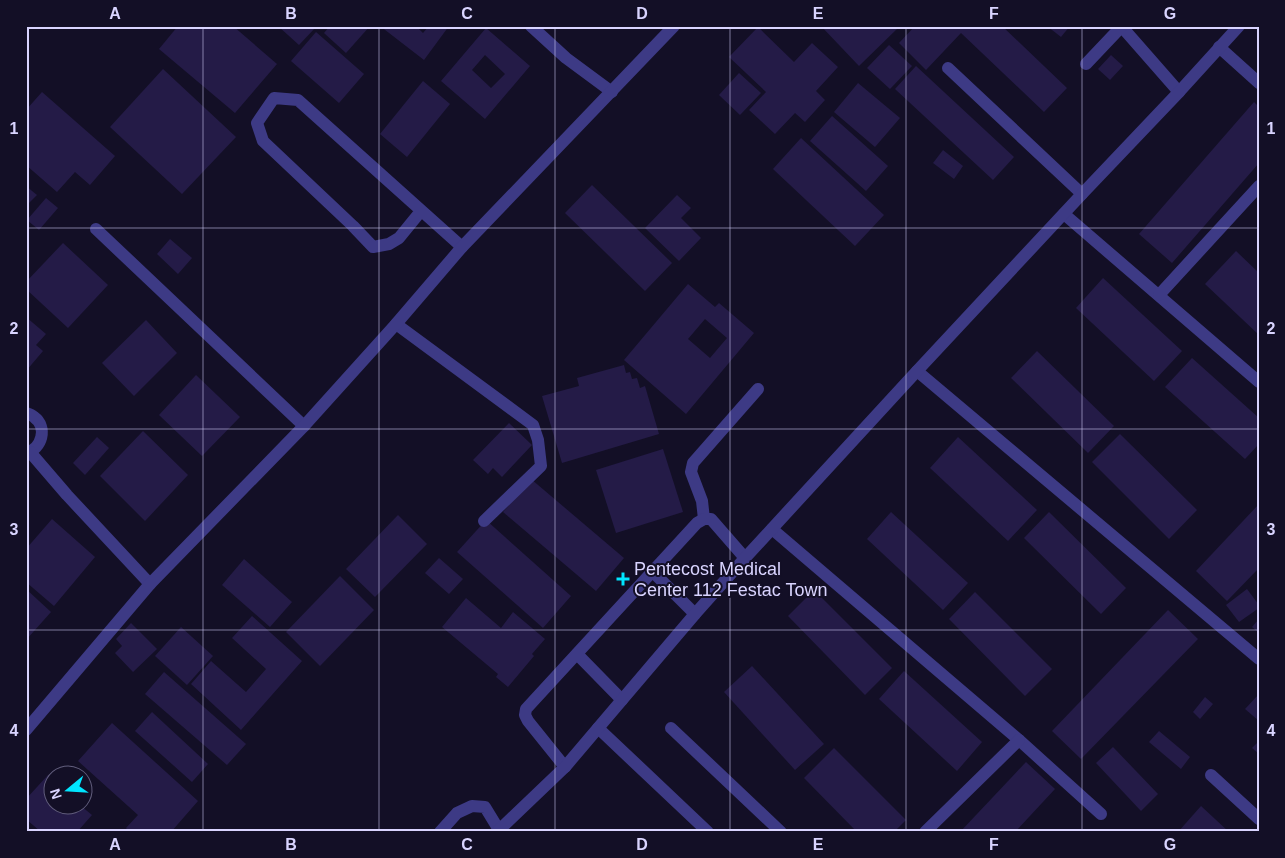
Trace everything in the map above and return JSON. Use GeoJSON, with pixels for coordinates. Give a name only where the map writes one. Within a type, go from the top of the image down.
{"type":"FeatureCollection","features":[{"type":"Feature","properties":{"kind":"street"},"geometry":{"type":"LineString","coordinates":[[531,26],[566,58],[612,92]]}},
{"type":"Feature","properties":{"kind":"street"},"geometry":{"type":"LineString","coordinates":[[26,730],[150,584],[304,426],[396,324],[462,246],[674,26]]}},
{"type":"Feature","properties":{"kind":"street"},"geometry":{"type":"LineString","coordinates":[[1086,64],[1122,26],[1179,92]]}},
{"type":"Feature","properties":{"kind":"street"},"geometry":{"type":"LineString","coordinates":[[440,832],[457,813],[472,806],[485,806],[498,831],[565,767],[695,614],[772,528],[1239,26]]}},
{"type":"Feature","properties":{"kind":"street"},"geometry":{"type":"LineString","coordinates":[[1219,47],[1259,83]]}},
{"type":"Feature","properties":{"kind":"street"},"geometry":{"type":"LineString","coordinates":[[948,68],[1082,194]]}},
{"type":"Feature","properties":{"kind":"street"},"geometry":{"type":"LineString","coordinates":[[421,210],[399,238],[389,244],[373,247],[354,226],[263,141],[257,123],[274,98],[298,100],[462,246]]}},
{"type":"Feature","properties":{"kind":"street"},"geometry":{"type":"LineString","coordinates":[[1159,295],[1259,186]]}},
{"type":"Feature","properties":{"kind":"street"},"geometry":{"type":"LineString","coordinates":[[1064,214],[1259,382]]}},
{"type":"Feature","properties":{"kind":"street"},"geometry":{"type":"LineString","coordinates":[[96,229],[304,426]]}},
{"type":"Feature","properties":{"kind":"street"},"geometry":{"type":"LineString","coordinates":[[396,324],[533,425],[538,440],[541,466],[484,521]]}},
{"type":"Feature","properties":{"kind":"street"},"geometry":{"type":"LineString","coordinates":[[917,371],[1259,659]]}},
{"type":"Feature","properties":{"kind":"street"},"geometry":{"type":"LineString","coordinates":[[704,519],[702,501],[690,472],[693,463],[758,388]]}},
{"type":"Feature","properties":{"kind":"street"},"geometry":{"type":"LineString","coordinates":[[26,413],[35,417],[41,427],[41,440],[35,449],[28,453],[150,584]]}},
{"type":"Feature","properties":{"kind":"street"},"geometry":{"type":"LineString","coordinates":[[565,767],[525,715],[526,709],[697,523],[704,519],[711,519],[745,558]]}},
{"type":"Feature","properties":{"kind":"street"},"geometry":{"type":"LineString","coordinates":[[772,528],[1101,814]]}},
{"type":"Feature","properties":{"kind":"street"},"geometry":{"type":"LineString","coordinates":[[652,572],[695,614]]}},
{"type":"Feature","properties":{"kind":"street"},"geometry":{"type":"LineString","coordinates":[[577,654],[622,700]]}},
{"type":"Feature","properties":{"kind":"street"},"geometry":{"type":"LineString","coordinates":[[598,728],[708,832]]}},
{"type":"Feature","properties":{"kind":"street"},"geometry":{"type":"LineString","coordinates":[[671,728],[781,832]]}},
{"type":"Feature","properties":{"kind":"street"},"geometry":{"type":"LineString","coordinates":[[925,832],[1018,740]]}},
{"type":"Feature","properties":{"kind":"street"},"geometry":{"type":"LineString","coordinates":[[1211,775],[1259,819]]}},
{"type":"Feature","properties":{"kind":"building"},"geometry":{"type":"Polygon","coordinates":[[[178,26],[233,26],[277,64],[235,113],[159,49],[178,26]]]}},
{"type":"Feature","properties":{"kind":"building"},"geometry":{"type":"Polygon","coordinates":[[[278,26],[313,26],[315,28],[299,45],[278,26]]]}},
{"type":"Feature","properties":{"kind":"building"},"geometry":{"type":"Polygon","coordinates":[[[330,26],[370,26],[346,53],[324,33],[330,26]]]}},
{"type":"Feature","properties":{"kind":"building"},"geometry":{"type":"Polygon","coordinates":[[[380,26],[416,26],[423,33],[429,26],[449,26],[424,60],[380,26]]]}},
{"type":"Feature","properties":{"kind":"building"},"geometry":{"type":"Polygon","coordinates":[[[821,26],[900,26],[859,66],[821,26]]]}},
{"type":"Feature","properties":{"kind":"building"},"geometry":{"type":"Polygon","coordinates":[[[915,26],[1002,26],[1067,88],[1044,112],[961,33],[926,70],[899,43],[915,26]]]}},
{"type":"Feature","properties":{"kind":"building"},"geometry":{"type":"Polygon","coordinates":[[[1047,26],[1070,26],[1061,37],[1047,26]]]}},
{"type":"Feature","properties":{"kind":"building"},"geometry":{"type":"Polygon","coordinates":[[[758,27],[794,62],[812,43],[838,67],[816,91],[825,100],[805,122],[795,113],[775,134],[749,110],[766,92],[729,57],[758,27]]]}},
{"type":"Feature","properties":{"kind":"building"},"geometry":{"type":"Polygon","coordinates":[[[486,28],[530,66],[485,119],[441,81],[486,28]],[[485,55],[472,70],[491,88],[505,74],[485,55]]]}},
{"type":"Feature","properties":{"kind":"building"},"geometry":{"type":"Polygon","coordinates":[[[316,32],[364,74],[339,103],[291,61],[316,32]]]}},
{"type":"Feature","properties":{"kind":"building"},"geometry":{"type":"Polygon","coordinates":[[[889,45],[912,66],[890,89],[867,68],[889,45]]]}},
{"type":"Feature","properties":{"kind":"building"},"geometry":{"type":"Polygon","coordinates":[[[1111,55],[1123,66],[1110,80],[1098,69],[1111,55]]]}},
{"type":"Feature","properties":{"kind":"building"},"geometry":{"type":"Polygon","coordinates":[[[916,66],[1014,157],[993,180],[895,89],[916,66]]]}},
{"type":"Feature","properties":{"kind":"building"},"geometry":{"type":"Polygon","coordinates":[[[163,69],[236,137],[182,194],[110,127],[163,69]]]}},
{"type":"Feature","properties":{"kind":"building"},"geometry":{"type":"Polygon","coordinates":[[[739,73],[761,93],[740,115],[719,95],[739,73]]]}},
{"type":"Feature","properties":{"kind":"building"},"geometry":{"type":"Polygon","coordinates":[[[423,81],[450,104],[407,157],[380,134],[423,81]]]}},
{"type":"Feature","properties":{"kind":"building"},"geometry":{"type":"Polygon","coordinates":[[[858,83],[900,118],[875,147],[834,112],[858,83]]]}},
{"type":"Feature","properties":{"kind":"building"},"geometry":{"type":"Polygon","coordinates":[[[42,92],[115,156],[90,185],[75,172],[57,192],[26,165],[26,110],[42,92]]]}},
{"type":"Feature","properties":{"kind":"building"},"geometry":{"type":"Polygon","coordinates":[[[1254,102],[1259,107],[1259,163],[1172,263],[1139,234],[1254,102]]]}},
{"type":"Feature","properties":{"kind":"building"},"geometry":{"type":"Polygon","coordinates":[[[832,116],[888,166],[866,191],[810,141],[832,116]]]}},
{"type":"Feature","properties":{"kind":"building"},"geometry":{"type":"Polygon","coordinates":[[[801,138],[884,215],[855,246],[773,169],[801,138]]]}},
{"type":"Feature","properties":{"kind":"building"},"geometry":{"type":"Polygon","coordinates":[[[943,150],[963,166],[954,179],[933,163],[943,150]]]}},
{"type":"Feature","properties":{"kind":"building"},"geometry":{"type":"Polygon","coordinates":[[[592,185],[672,263],[645,291],[565,213],[592,185]]]}},
{"type":"Feature","properties":{"kind":"building"},"geometry":{"type":"Polygon","coordinates":[[[26,186],[37,195],[26,206],[26,186]]]}},
{"type":"Feature","properties":{"kind":"building"},"geometry":{"type":"Polygon","coordinates":[[[677,195],[691,208],[681,218],[701,238],[679,261],[645,228],[677,195]]]}},
{"type":"Feature","properties":{"kind":"building"},"geometry":{"type":"Polygon","coordinates":[[[46,198],[58,208],[39,230],[27,220],[46,198]]]}},
{"type":"Feature","properties":{"kind":"building"},"geometry":{"type":"Polygon","coordinates":[[[170,239],[192,258],[178,274],[157,254],[170,239]]]}},
{"type":"Feature","properties":{"kind":"building"},"geometry":{"type":"Polygon","coordinates":[[[63,243],[108,285],[68,328],[26,289],[26,282],[63,243]]]}},
{"type":"Feature","properties":{"kind":"building"},"geometry":{"type":"Polygon","coordinates":[[[1236,251],[1259,273],[1259,335],[1205,284],[1236,251]]]}},
{"type":"Feature","properties":{"kind":"building"},"geometry":{"type":"Polygon","coordinates":[[[1103,278],[1182,351],[1154,381],[1076,308],[1103,278]]]}},
{"type":"Feature","properties":{"kind":"building"},"geometry":{"type":"Polygon","coordinates":[[[688,284],[715,307],[719,303],[754,333],[686,414],[624,360],[688,284]],[[705,319],[688,339],[710,358],[727,338],[705,319]]]}},
{"type":"Feature","properties":{"kind":"building"},"geometry":{"type":"Polygon","coordinates":[[[26,317],[46,334],[36,345],[43,351],[26,371],[26,317]]]}},
{"type":"Feature","properties":{"kind":"building"},"geometry":{"type":"Polygon","coordinates":[[[146,320],[177,353],[134,396],[102,363],[146,320]]]}},
{"type":"Feature","properties":{"kind":"building"},"geometry":{"type":"Polygon","coordinates":[[[1037,351],[1114,426],[1088,453],[1011,378],[1037,351]]]}},
{"type":"Feature","properties":{"kind":"building"},"geometry":{"type":"Polygon","coordinates":[[[1192,358],[1259,418],[1259,444],[1245,459],[1165,387],[1192,358]]]}},
{"type":"Feature","properties":{"kind":"building"},"geometry":{"type":"Polygon","coordinates":[[[624,365],[626,373],[630,372],[632,379],[637,378],[640,388],[645,386],[659,434],[562,463],[542,396],[579,386],[577,378],[624,365]]]}},
{"type":"Feature","properties":{"kind":"building"},"geometry":{"type":"Polygon","coordinates":[[[196,375],[240,417],[202,456],[159,415],[196,375]]]}},
{"type":"Feature","properties":{"kind":"building"},"geometry":{"type":"Polygon","coordinates":[[[509,423],[532,445],[502,477],[493,468],[488,474],[473,460],[509,423]]]}},
{"type":"Feature","properties":{"kind":"building"},"geometry":{"type":"Polygon","coordinates":[[[143,431],[188,475],[145,521],[100,476],[143,431]]]}},
{"type":"Feature","properties":{"kind":"building"},"geometry":{"type":"Polygon","coordinates":[[[1120,434],[1197,510],[1169,539],[1092,462],[1120,434]]]}},
{"type":"Feature","properties":{"kind":"building"},"geometry":{"type":"Polygon","coordinates":[[[97,437],[109,448],[85,475],[73,463],[97,437]]]}},
{"type":"Feature","properties":{"kind":"building"},"geometry":{"type":"Polygon","coordinates":[[[958,437],[1037,510],[1008,541],[930,468],[958,437]]]}},
{"type":"Feature","properties":{"kind":"building"},"geometry":{"type":"Polygon","coordinates":[[[663,449],[683,512],[616,533],[596,470],[663,449]]]}},
{"type":"Feature","properties":{"kind":"building"},"geometry":{"type":"Polygon","coordinates":[[[531,479],[624,558],[596,591],[503,512],[531,479]]]}},
{"type":"Feature","properties":{"kind":"building"},"geometry":{"type":"Polygon","coordinates":[[[1259,504],[1259,568],[1227,601],[1196,571],[1259,504]]]}},
{"type":"Feature","properties":{"kind":"building"},"geometry":{"type":"Polygon","coordinates":[[[891,512],[968,583],[943,610],[867,539],[891,512]]]}},
{"type":"Feature","properties":{"kind":"building"},"geometry":{"type":"Polygon","coordinates":[[[1049,512],[1126,588],[1101,614],[1024,538],[1049,512]]]}},
{"type":"Feature","properties":{"kind":"building"},"geometry":{"type":"Polygon","coordinates":[[[398,515],[427,544],[375,597],[346,569],[398,515]]]}},
{"type":"Feature","properties":{"kind":"building"},"geometry":{"type":"Polygon","coordinates":[[[52,519],[95,557],[54,606],[26,582],[26,549],[52,519]]]}},
{"type":"Feature","properties":{"kind":"building"},"geometry":{"type":"Polygon","coordinates":[[[486,520],[571,596],[543,628],[457,552],[486,520]]]}},
{"type":"Feature","properties":{"kind":"building"},"geometry":{"type":"Polygon","coordinates":[[[439,558],[463,579],[449,594],[425,573],[439,558]]]}},
{"type":"Feature","properties":{"kind":"building"},"geometry":{"type":"Polygon","coordinates":[[[244,559],[292,602],[270,627],[222,585],[244,559]]]}},
{"type":"Feature","properties":{"kind":"building"},"geometry":{"type":"Polygon","coordinates":[[[340,576],[374,610],[320,666],[286,632],[340,576]]]}},
{"type":"Feature","properties":{"kind":"building"},"geometry":{"type":"Polygon","coordinates":[[[26,589],[51,612],[26,640],[26,589]]]}},
{"type":"Feature","properties":{"kind":"building"},"geometry":{"type":"Polygon","coordinates":[[[1247,589],[1259,605],[1259,608],[1239,622],[1226,605],[1247,589]]]}},
{"type":"Feature","properties":{"kind":"building"},"geometry":{"type":"Polygon","coordinates":[[[814,590],[892,668],[865,695],[788,616],[814,590]]]}},
{"type":"Feature","properties":{"kind":"building"},"geometry":{"type":"Polygon","coordinates":[[[975,592],[1052,669],[1025,696],[949,619],[975,592]]]}},
{"type":"Feature","properties":{"kind":"building"},"geometry":{"type":"Polygon","coordinates":[[[466,598],[501,628],[513,612],[545,639],[532,654],[534,656],[508,687],[496,677],[498,674],[442,627],[466,598]]]}},
{"type":"Feature","properties":{"kind":"building"},"geometry":{"type":"Polygon","coordinates":[[[1168,610],[1198,639],[1081,759],[1052,731],[1168,610]]]}},
{"type":"Feature","properties":{"kind":"building"},"geometry":{"type":"Polygon","coordinates":[[[252,616],[302,661],[241,730],[191,684],[211,661],[246,692],[266,669],[232,638],[252,616]]]}},
{"type":"Feature","properties":{"kind":"building"},"geometry":{"type":"Polygon","coordinates":[[[1259,619],[1259,633],[1252,627],[1259,619]]]}},
{"type":"Feature","properties":{"kind":"building"},"geometry":{"type":"Polygon","coordinates":[[[131,623],[157,649],[133,672],[115,653],[122,646],[116,639],[131,623]]]}},
{"type":"Feature","properties":{"kind":"building"},"geometry":{"type":"Polygon","coordinates":[[[181,627],[213,656],[187,685],[155,656],[181,627]]]}},
{"type":"Feature","properties":{"kind":"building"},"geometry":{"type":"Polygon","coordinates":[[[752,666],[824,744],[795,770],[724,692],[752,666]]]}},
{"type":"Feature","properties":{"kind":"building"},"geometry":{"type":"Polygon","coordinates":[[[904,671],[982,742],[957,771],[879,699],[904,671]]]}},
{"type":"Feature","properties":{"kind":"building"},"geometry":{"type":"Polygon","coordinates":[[[164,672],[246,744],[227,765],[145,694],[164,672]]]}},
{"type":"Feature","properties":{"kind":"building"},"geometry":{"type":"Polygon","coordinates":[[[1259,694],[1259,721],[1245,709],[1259,694]]]}},
{"type":"Feature","properties":{"kind":"building"},"geometry":{"type":"Polygon","coordinates":[[[1205,697],[1213,704],[1200,719],[1193,712],[1205,697]]]}},
{"type":"Feature","properties":{"kind":"building"},"geometry":{"type":"Polygon","coordinates":[[[152,712],[208,764],[192,782],[135,731],[152,712]]]}},
{"type":"Feature","properties":{"kind":"building"},"geometry":{"type":"Polygon","coordinates":[[[112,723],[198,801],[171,832],[129,832],[126,828],[138,815],[92,774],[92,766],[84,766],[78,761],[112,723]]]}},
{"type":"Feature","properties":{"kind":"building"},"geometry":{"type":"Polygon","coordinates":[[[1159,731],[1190,757],[1181,769],[1149,742],[1159,731]]]}},
{"type":"Feature","properties":{"kind":"building"},"geometry":{"type":"Polygon","coordinates":[[[1259,741],[1259,754],[1252,748],[1259,741]]]}},
{"type":"Feature","properties":{"kind":"building"},"geometry":{"type":"Polygon","coordinates":[[[1113,747],[1158,794],[1141,811],[1096,763],[1113,747]]]}},
{"type":"Feature","properties":{"kind":"building"},"geometry":{"type":"Polygon","coordinates":[[[834,748],[906,820],[894,832],[857,832],[804,778],[834,748]]]}},
{"type":"Feature","properties":{"kind":"building"},"geometry":{"type":"Polygon","coordinates":[[[1026,762],[1055,789],[1015,832],[960,832],[1026,762]]]}},
{"type":"Feature","properties":{"kind":"building"},"geometry":{"type":"Polygon","coordinates":[[[42,782],[42,816],[91,816],[77,832],[41,832],[26,819],[26,799],[42,782]]]}},
{"type":"Feature","properties":{"kind":"building"},"geometry":{"type":"Polygon","coordinates":[[[1201,806],[1229,832],[1178,832],[1201,806]]]}},
{"type":"Feature","properties":{"kind":"place","name":"Pentecost Medical Center 112 Festac Town"},"geometry":{"type":"Point","coordinates":[623,579]}}]}
